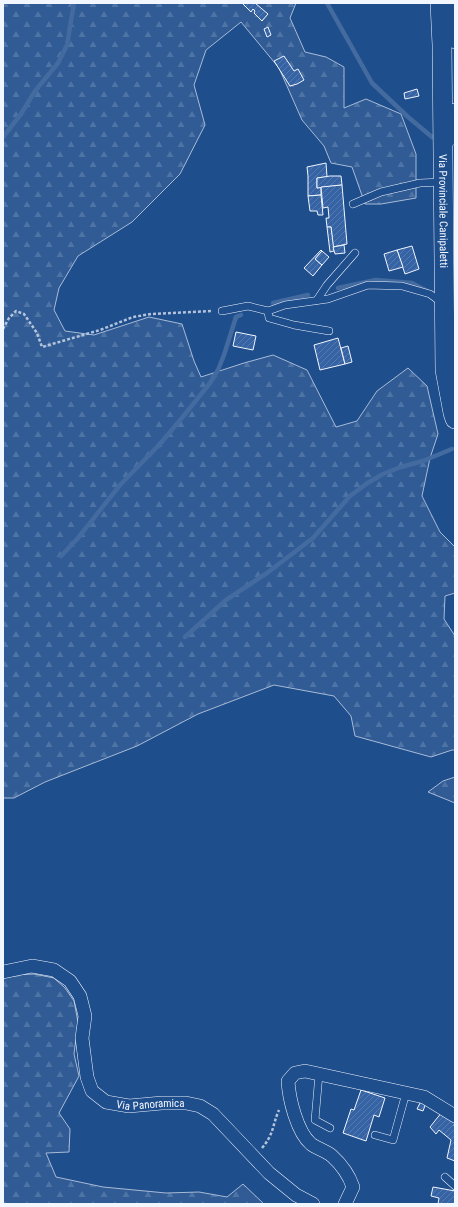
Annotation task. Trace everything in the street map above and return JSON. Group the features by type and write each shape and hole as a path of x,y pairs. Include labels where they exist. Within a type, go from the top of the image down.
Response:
{"main road":[{"name":"Via Provinciale Canipaletti","path":"440,3 442,45 445,370 455,419"}],"street":[{"path":"454,3 455,42"},
{"path":"443,161 455,110"},
{"name":"Via Panoramica","path":"3,972 32,966 54,970 70,981 80,996 85,1016 82,1038 86,1077 92,1091 106,1102 129,1106 162,1103 186,1103 200,1106 213,1114 274,1177 296,1195 312,1204"},
{"path":"345,1204 353,1187 348,1174 333,1156 310,1143 301,1129 289,1094 288,1081 295,1073 306,1071 406,1092 424,1097 455,1116"}],"lane":[{"path":"353,204 381,192 420,183 443,181"},
{"path":"317,300 327,285 355,253"},
{"path":"222,311 248,306 268,311 285,305 328,299 368,285 402,286 430,294 444,304"},
{"path":"268,311 269,318 294,325 329,331"},
{"path":"319,1074 315,1120 330,1128"},
{"path":"375,1135 393,1140 406,1092"},
{"path":"445,1177 455,1186"}],"path":[{"path":"3,329 9,318 16,311 24,314 37,333 42,347 100,330 133,317 151,314 222,311"},
{"path":"251,1154 260,1150 273,1133 274,1121 283,1098 289,1094"}],"green space":[{"path":"3,3 296,3 290,18 305,52 326,57 344,67 344,108 366,99 401,114 416,154 416,198 381,204 365,204 352,167 331,163 324,146 302,120 279,68 241,22 206,50 194,85 205,125 180,174 132,222 78,256 59,288 54,310 65,331 94,335 149,317 182,324 201,377 273,355 307,370 336,427 357,421 377,391 408,368 427,386 438,434 430,458 422,496 440,532 455,547 455,593 445,596 444,619 455,636 455,750 431,757 355,736 351,716 334,696 274,685 198,714 137,746 45,782 14,798 3,798"},
{"path":"455,777 455,803 428,792 443,781"},
{"path":"34,974 54,978 65,988 74,1001 78,1022 74,1054 79,1076 59,1113 70,1129 69,1152 46,1153 56,1177 103,1187 166,1193 199,1192 227,1197 243,1184 264,1204 3,1204 3,978 14,975"}],"building":[{"path":"242,3 255,3 268,14 262,21 254,13 255,11 253,9 251,12"},
{"path":"268,27 271,35 267,37 264,29"},
{"path":"284,56 294,71 298,69 304,80 290,86 274,61"},
{"path":"417,89 419,96 405,99 404,93"},
{"path":"326,163 327,177 317,178 317,188 321,187 321,195 308,196 307,167"},
{"path":"341,176 342,185 317,188 317,178"},
{"path":"342,185 347,244 333,247 331,227 327,227 326,218 329,218 328,207 323,208 321,187"},
{"path":"321,195 323,215 318,215 317,211 310,211 308,196"},
{"path":"327,227 331,227 334,251 330,252"},
{"path":"344,245 345,253 335,254 333,247"},
{"path":"412,246 419,269 405,274 397,250"},
{"path":"321,250 322,251 315,259 322,265 313,276 304,268"},
{"path":"397,250 403,267 389,271 384,254"},
{"path":"322,251 329,257 322,265 315,259"},
{"path":"236,332 256,336 253,350 233,346"},
{"path":"338,338 345,364 320,370 314,345"},
{"path":"348,346 352,362 345,364 341,348"},
{"path":"361,1090 385,1098 379,1117 374,1115 366,1141 343,1133 351,1109 354,1110"},
{"path":"421,1101 426,1103 423,1111 417,1109"},
{"path":"442,1112 455,1122 455,1161 447,1158 451,1140 439,1130 436,1134 430,1127"},
{"path":"433,1187 455,1191 455,1204 438,1204 439,1198 431,1196"}],"waterway":[{"path":"3,137 21,114 35,91 58,63 67,45 74,3"},
{"path":"327,3 372,83 432,137"},
{"path":"338,288 376,280 412,283 427,291"},
{"path":"273,303 308,295"},
{"path":"61,556 78,538 120,485 160,444 210,383 218,370 224,355 236,317 241,315"},
{"path":"185,637 226,600 267,573 313,538 350,496 366,484 383,474 423,461 452,449"}]}
